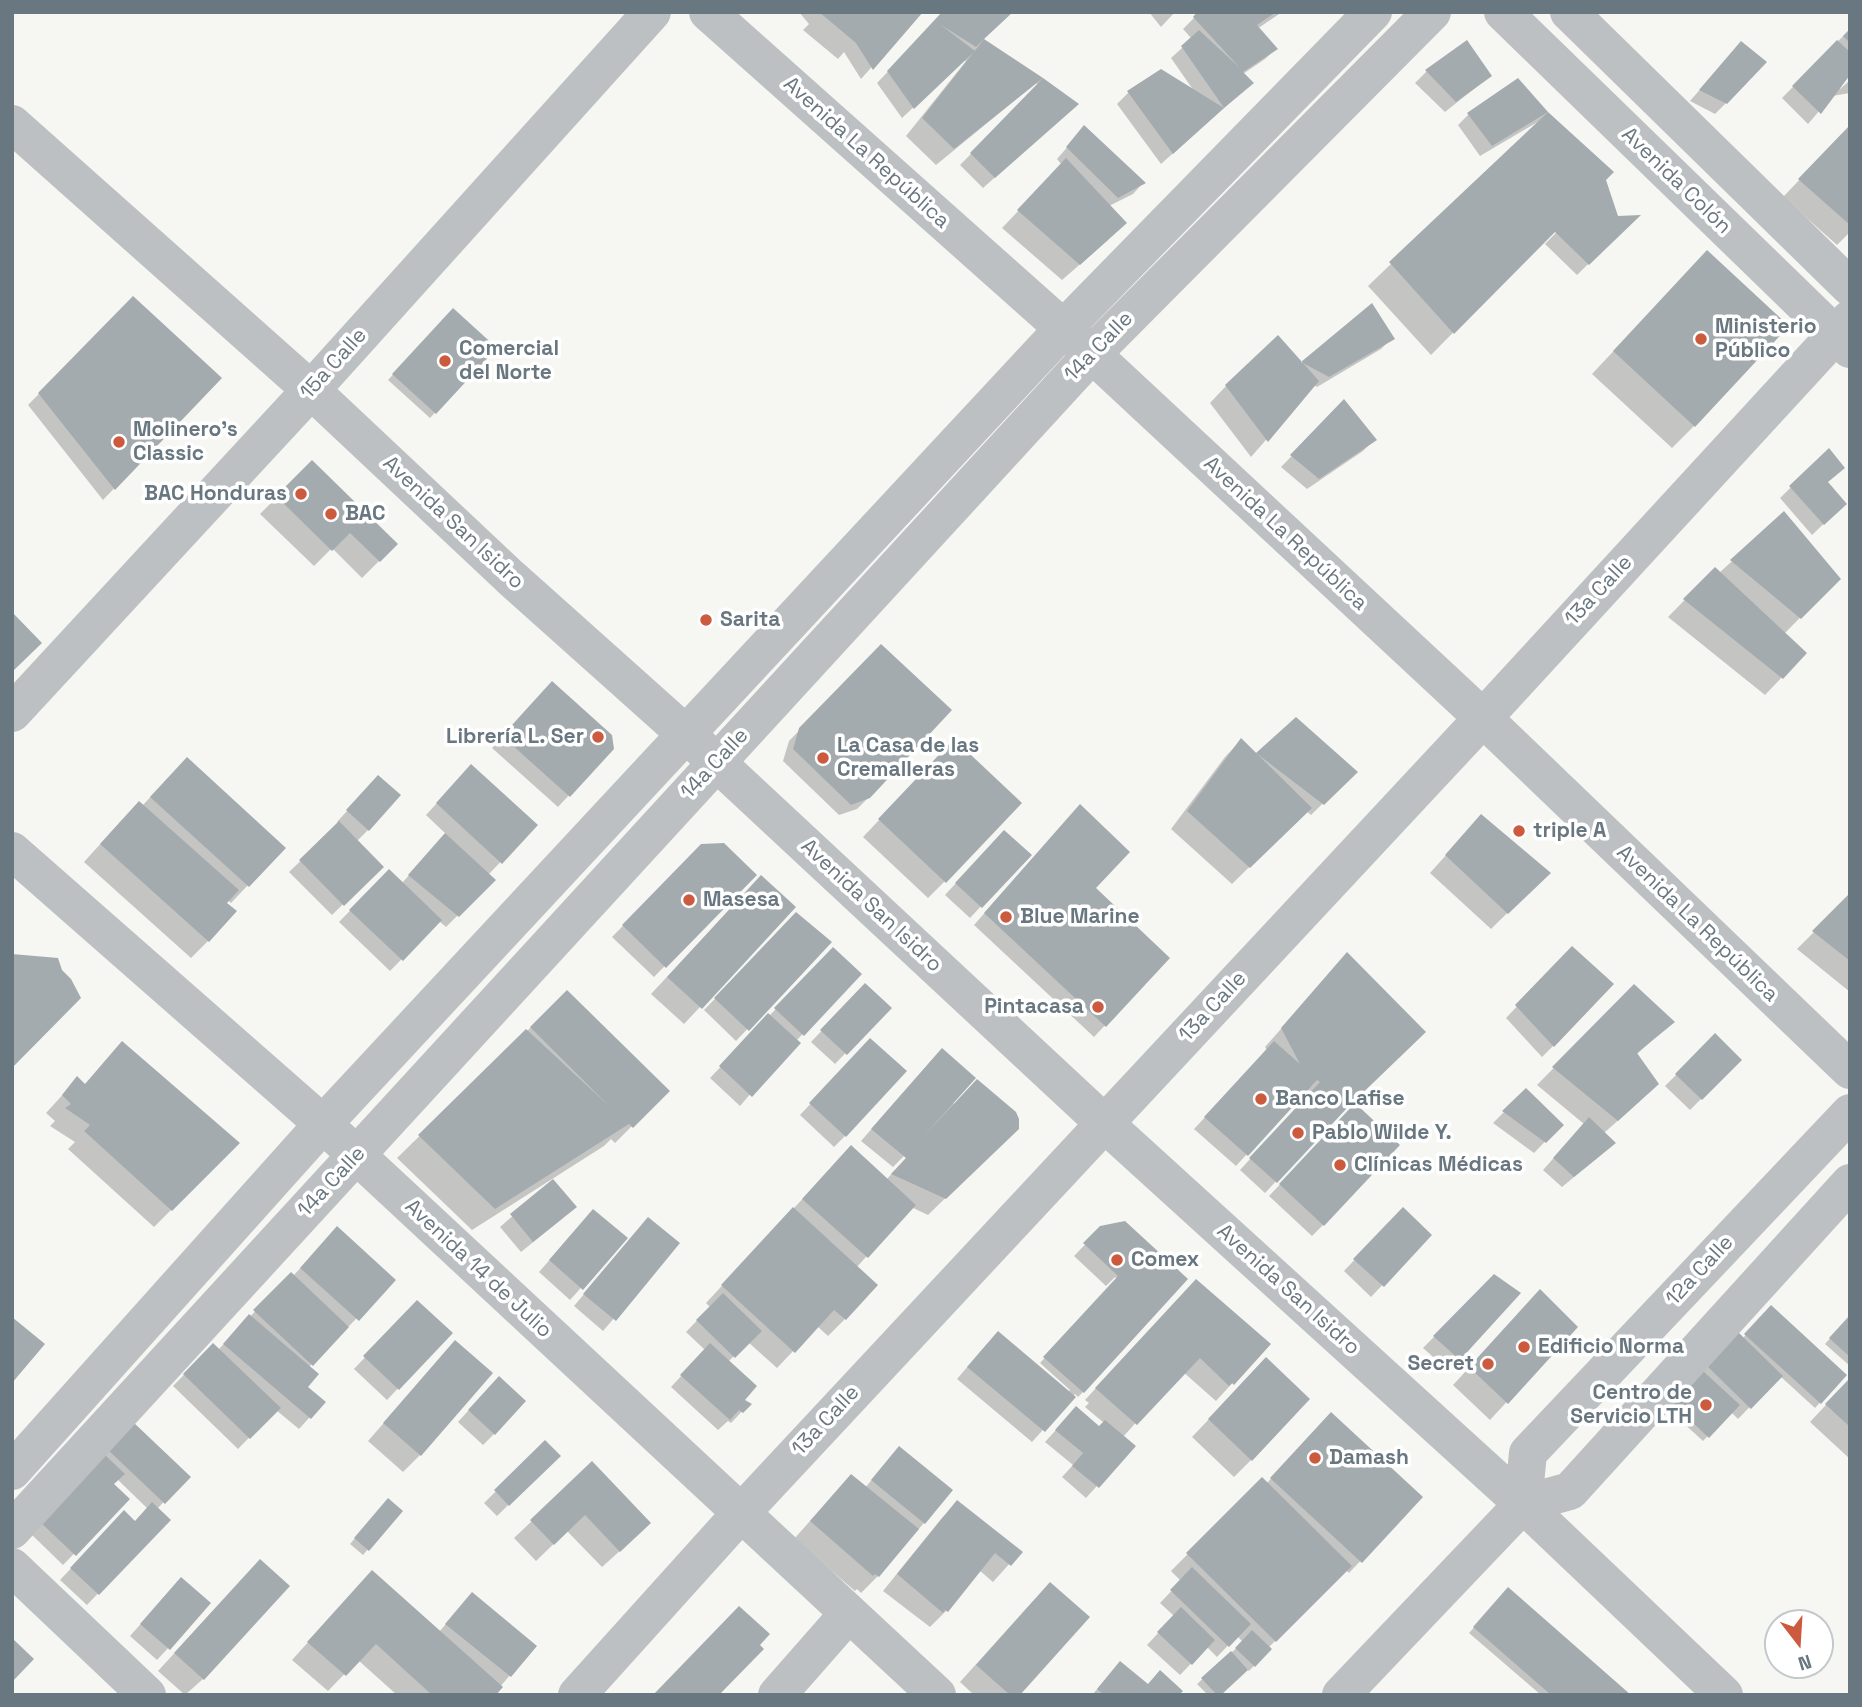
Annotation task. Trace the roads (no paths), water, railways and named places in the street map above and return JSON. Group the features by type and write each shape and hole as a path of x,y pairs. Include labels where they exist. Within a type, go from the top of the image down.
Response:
{"street":[{"name":"15a Calle","path":"12,713 311,390 652,12"},
{"name":"Avenida La República","path":"708,12 1091,354 1483,718 1850,1070"},
{"name":"14a Calle","path":"12,1471 323,1124 1063,329 1373,12"},
{"name":"14a Calle","path":"12,1530 1091,354 1432,12"},
{"name":"Avenida Colón","path":"1503,12 1845,334"},
{"path":"1569,12 1850,287"},
{"name":"Avenida San Isidro","path":"12,124 311,390 510,577 717,762 1104,1123 1523,1504 1724,1695"},
{"name":"13a Calle","path":"591,1690 741,1513 1845,334"},
{"name":"Avenida 14 de Julio","path":"12,851 323,1124 937,1695"},
{"name":"12a Calle","path":"1523,1504 1528,1453 1850,1113"},
{"path":"1341,1695 1523,1504 1570,1491 1850,1183"},
{"path":"12,1567 147,1695"},
{"path":"777,1695 849,1613"}],"place":[{"name":"Ministerio Público","path":"1701,339"},
{"name":"Comercial del Norte","path":"445,361"},
{"name":"Molinero's Classic","path":"119,442"},
{"name":"BAC Honduras","path":"301,494"},
{"name":"BAC","path":"331,514"},
{"name":"Sarita","path":"706,620"},
{"name":"Librería L. Ser","path":"598,737"},
{"name":"La Casa de las Cremalleras","path":"823,758"},
{"name":"triple A","path":"1519,831"},
{"name":"Masesa","path":"689,900"},
{"name":"Blue Marine","path":"1006,917"},
{"name":"Pintacasa","path":"1098,1007"},
{"name":"Banco Lafise","path":"1261,1099"},
{"name":"Pablo Wilde Y.","path":"1298,1133"},
{"name":"Clínicas Médicas","path":"1340,1165"},
{"name":"Comex","path":"1117,1260"},
{"name":"Edificio Norma","path":"1524,1347"},
{"name":"Secret","path":"1488,1364"},
{"name":"Centro de Servicio LTH","path":"1706,1405"},
{"name":"Damash","path":"1315,1458"}]}
